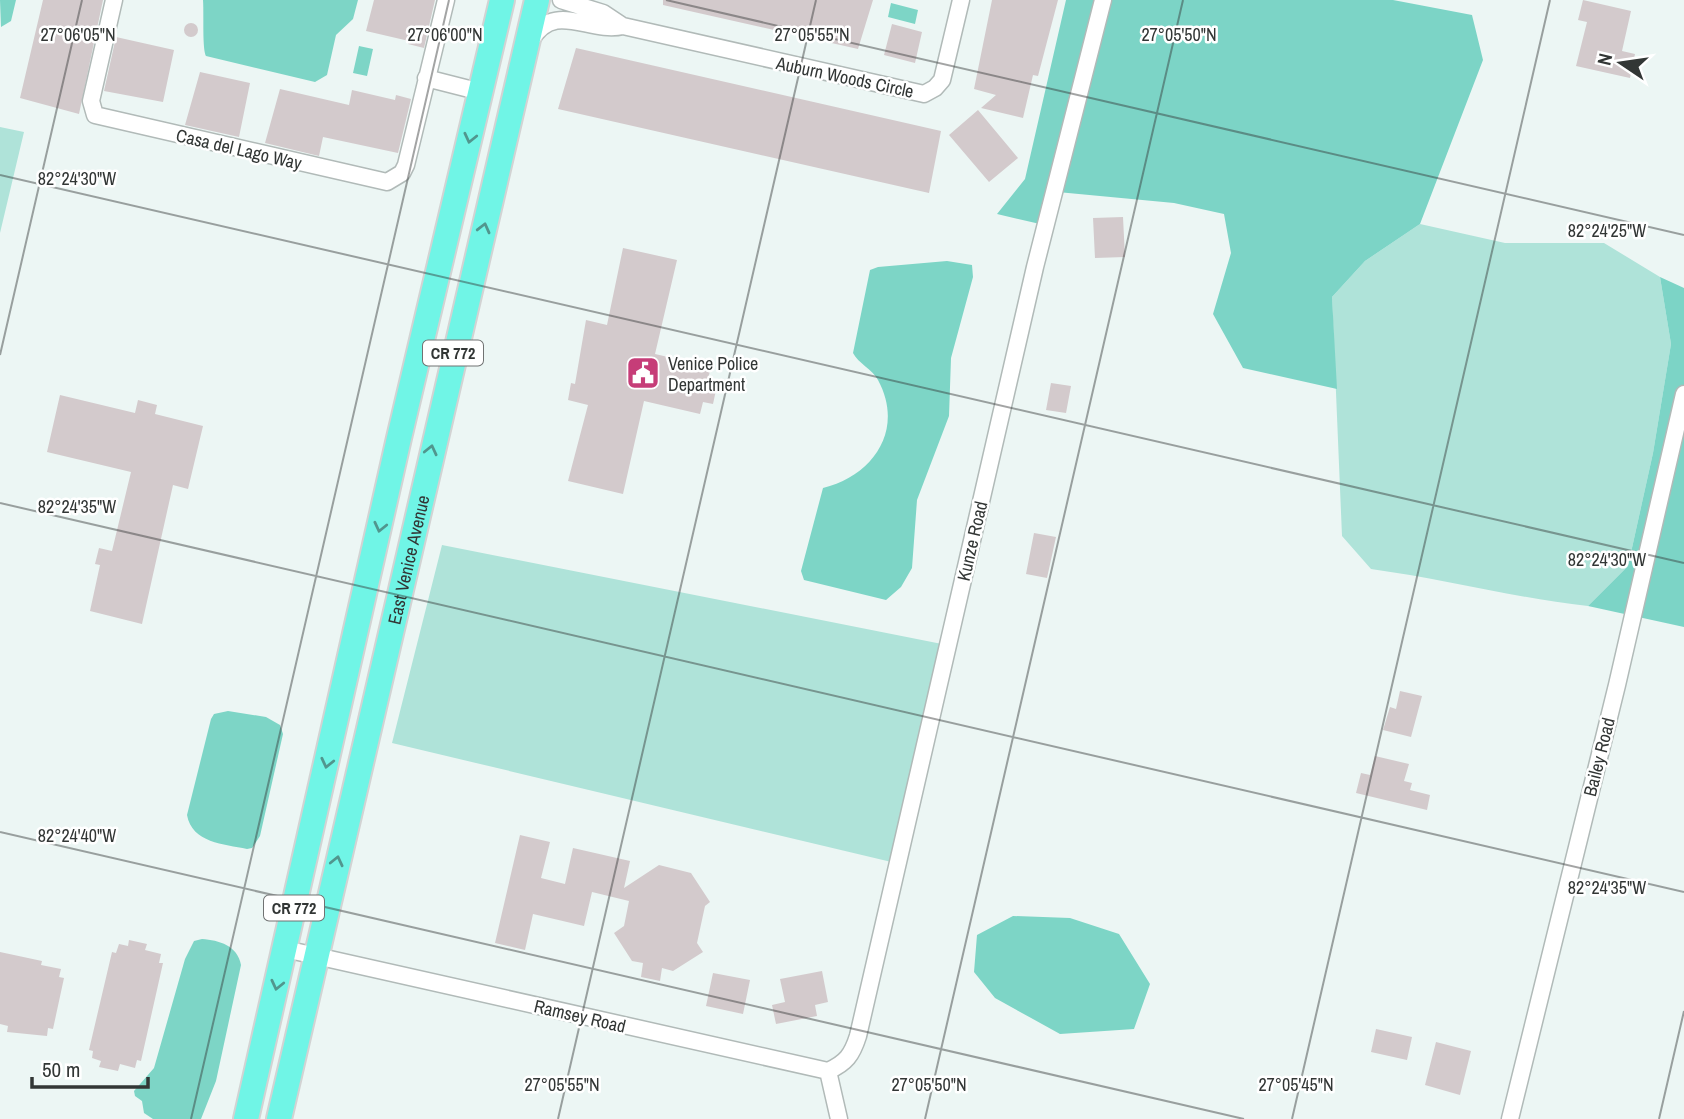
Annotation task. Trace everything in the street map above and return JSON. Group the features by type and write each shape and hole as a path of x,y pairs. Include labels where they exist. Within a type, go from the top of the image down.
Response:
{"main road":[{"name":"East Venice Avenue","path":"246,1119 502,0"},
{"name":"East Venice Avenue","path":"279,1119 452,359 522,73 537,0"},
{"path":"372,707 375,633 410,475 400,438"}],"street":[{"name":"Casa del Lago Way","path":"114,0 90,101 92,111 101,117 387,182 402,173 406,165 446,0"},
{"name":"Auburn Woods Circle","path":"561,0 603,13 623,26"},
{"name":"Auburn Woods Circle","path":"522,73 532,37 552,20 569,18 612,27 623,26 920,94 932,90 942,80 961,0"},
{"name":"Kunze Road","path":"828,1071 843,1065 858,1036 1035,267 1103,0"},
{"path":"426,78 481,92"},
{"name":"Bailey Road","path":"1510,1119 1617,685 1684,394"},
{"name":"Ramsey Road","path":"285,949 828,1071"},
{"path":"828,1071 839,1119"}],"shaded area":[{"path":"0,0 16,0 11,21 1,27"},
{"path":"203,0 358,0 353,19 336,35 327,75 315,82 206,56"},
{"path":"1066,0 1393,0 1472,15 1483,60 1420,224 1365,261 1332,297 1337,389 1243,368 1213,314 1231,253 1224,214 1174,203 1047,191 1040,224 997,214 1025,179"},
{"path":"891,3 918,10 915,24 888,17"},
{"path":"359,46 373,49 367,76 353,73"},
{"path":"0,127 24,132 0,233"},
{"path":"1420,224 1505,243 1604,243 1660,277 1671,344 1653,453 1628,566 1588,606 1371,569 1342,536 1332,297 1365,261"},
{"path":"947,261 972,265 973,277 951,358 949,416 917,500 912,568 901,587 886,600 804,580 801,571 823,488 841,482 869,462 886,433 888,416 878,380 853,353 870,270"},
{"path":"1660,277 1684,288 1684,627 1588,606 1628,566 1653,453 1671,344"},
{"path":"442,545 952,646 904,865 392,743"},
{"path":"228,711 266,717 280,725 283,734 260,836 252,848 247,849 202,837 190,824 187,815 211,719 214,714"},
{"path":"1013,916 1070,918 1119,934 1150,984 1134,1029 1060,1034 995,998 974,972 977,935"},
{"path":"202,939 227,945 236,953 241,965 216,1081 201,1119 153,1119 144,1113 142,1101 135,1096 134,1091 154,1068 185,959 194,941"}],"building":[{"path":"43,0 103,0 79,114 20,98"},
{"path":"374,0 435,0 424,48 408,44 409,41 366,31"},
{"path":"663,0 873,0 858,49 663,5"},
{"path":"992,0 1058,0 1038,76 1033,75 1023,118 981,108 996,95 974,89"},
{"path":"1583,0 1631,11 1622,51 1635,54 1630,78 1576,66 1587,22 1578,20"},
{"path":"191,23 196,25 196,35 191,37 186,35 184,30 186,25"},
{"path":"892,24 922,32 915,63 884,55"},
{"path":"116,37 174,50 163,102 104,91"},
{"path":"576,48 941,131 929,193 558,109"},
{"path":"200,72 250,83 239,137 185,125"},
{"path":"280,89 349,105 352,90 395,100 396,95 411,99 398,153 323,137 319,156 265,143"},
{"path":"978,110 1018,158 989,182 949,135"},
{"path":"1123,217 1125,257 1095,258 1093,218"},
{"name":"Venice Police Department","path":"623,248 677,260 655,354 711,367 708,379 718,381 713,404 703,402 700,414 644,401 623,494 568,481 588,405 568,400 571,383 575,384 586,320 607,325"},
{"path":"1051,383 1071,386 1066,413 1046,410"},
{"path":"60,395 135,413 138,400 157,405 155,414 203,426 188,489 173,485 142,624 90,611 100,565 95,564 99,548 112,551 131,472 47,452"},
{"path":"1034,533 1056,537 1047,578 1026,574"},
{"path":"1400,691 1422,696 1411,737 1383,730 1390,707 1396,709"},
{"path":"1375,756 1409,764 1404,781 1412,783 1410,790 1430,795 1427,810 1356,793 1361,773 1370,775"},
{"path":"520,835 550,842 541,878 565,884 573,848 630,861 624,888 659,865 691,873 710,902 705,906 697,943 703,952 673,971 662,968 660,981 641,977 643,963 632,961 614,933 624,926 629,901 592,892 584,926 533,914 525,950 495,943"},
{"path":"129,940 147,944 145,950 161,954 159,963 163,963 141,1061 137,1060 135,1068 120,1064 118,1071 99,1067 101,1061 92,1058 93,1051 89,1050 112,952 116,953 119,944 128,946"},
{"path":"0,952 42,961 41,965 61,969 59,977 64,978 53,1029 48,1028 47,1036 7,1032 8,1026 0,1024"},
{"path":"822,971 828,1002 815,1005 817,1016 776,1024 772,1005 785,1002 780,979"},
{"path":"713,973 750,980 743,1014 706,1006"},
{"path":"1376,1029 1412,1037 1407,1060 1371,1052"},
{"path":"1436,1042 1471,1051 1460,1095 1425,1085"}],"place":[{"name":"Venice Police Department","path":"643,373"}]}
